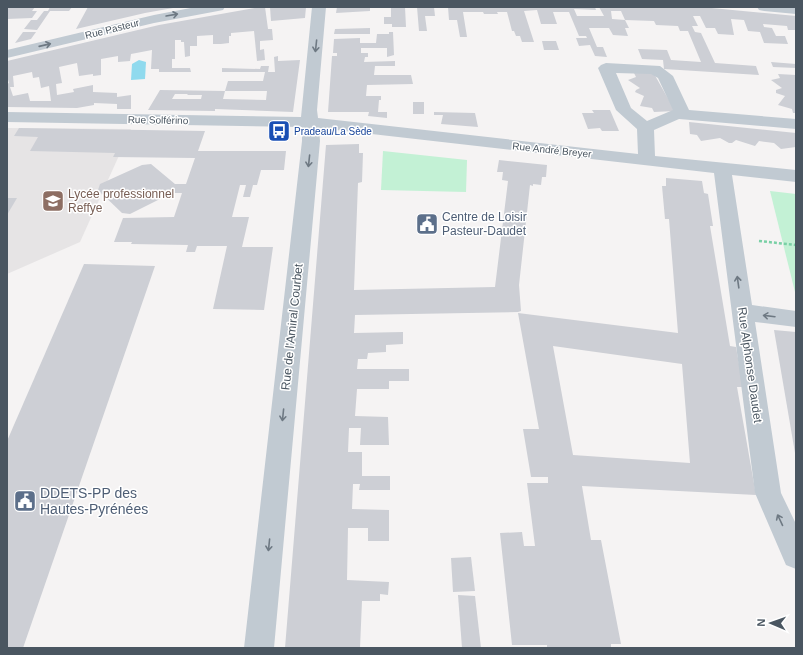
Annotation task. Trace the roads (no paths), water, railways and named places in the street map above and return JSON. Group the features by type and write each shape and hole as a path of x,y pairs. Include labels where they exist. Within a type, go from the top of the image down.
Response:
{"street":[{"name":"Rue Pasteur","path":"7,54 154,19 218,7"},
{"name":"Rue de l'Amiral Courbet","path":"259,648 311,141 309,122 319,7"},
{"path":"764,7 796,10"},
{"path":"647,161 645,128 624,110 606,68 655,69 665,76 683,114"},
{"path":"645,128 677,114 796,124"},
{"name":"Rue Solférino","path":"7,117 309,122"},
{"name":"Rue André Breyer","path":"309,122 647,161 796,176"},
{"name":"Rue Alphonse Daudet","path":"722,169 768,493 796,555"},
{"path":"742,312 796,319"}],"water":[{"path":"139,60 146,62 145,79 131,80 132,64"}],"place":[{"name":"Pradeau/La Sède","path":"279,131"},
{"name":"Lycée professionnel Reffye","path":"53,201"},
{"name":"Centre de Loisir Pasteur-Daudet","path":"427,224"},
{"name":"DDETS-PP des Hautes-Pyrénées","path":"25,501"}]}
